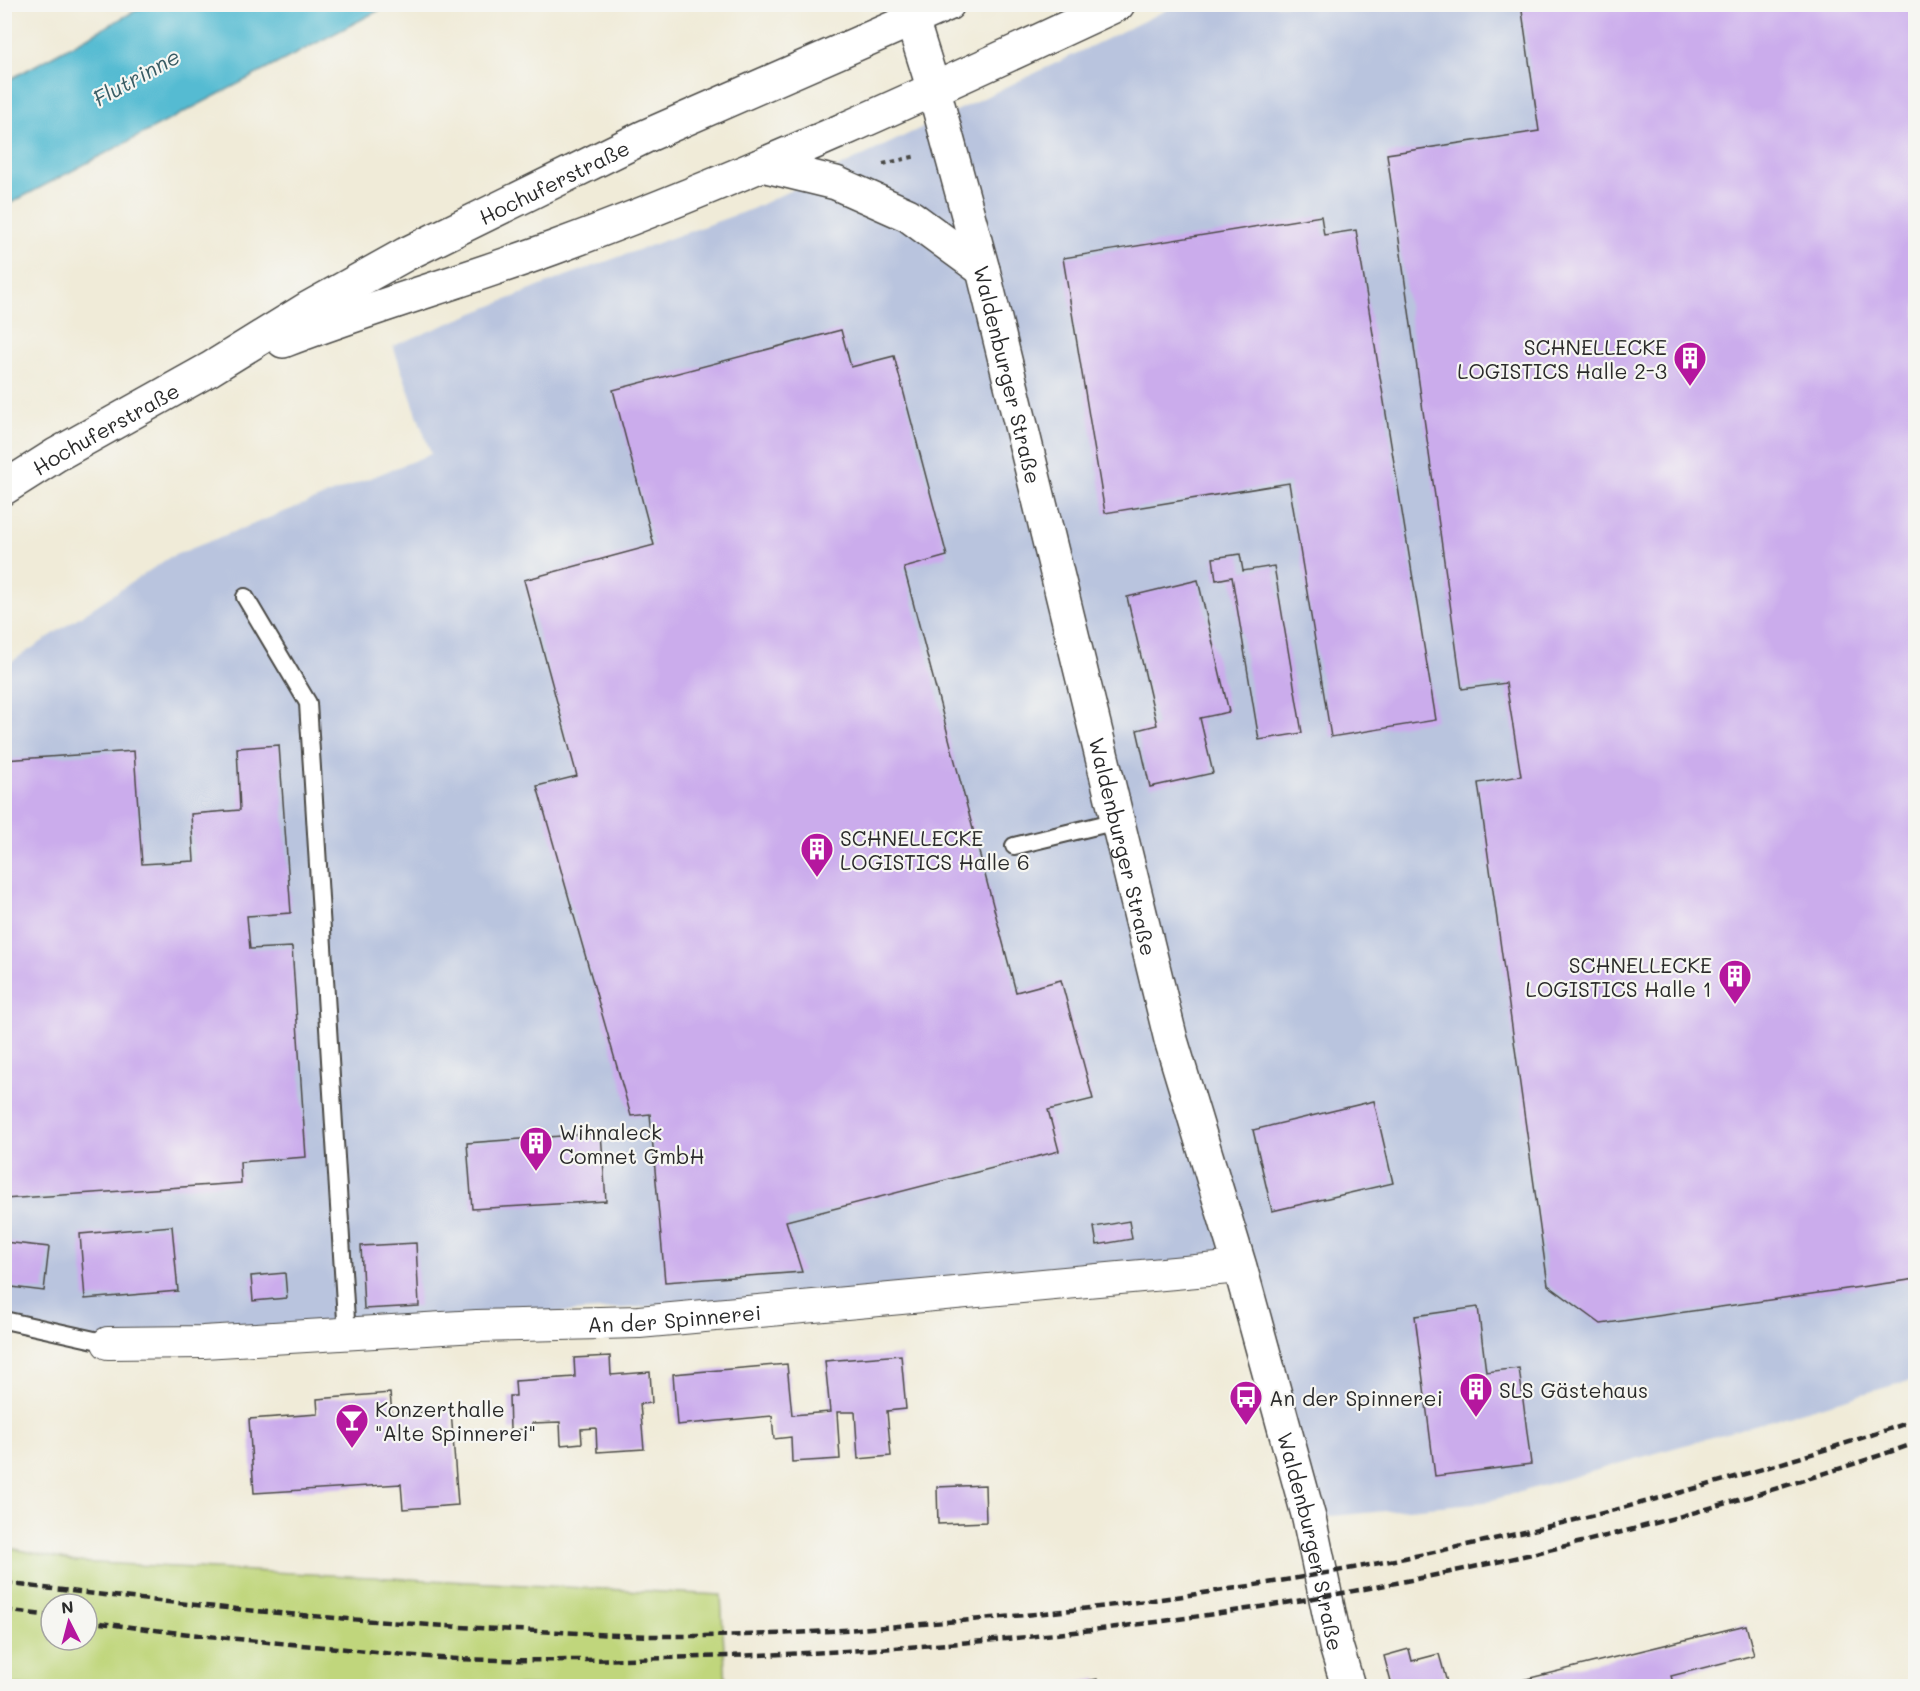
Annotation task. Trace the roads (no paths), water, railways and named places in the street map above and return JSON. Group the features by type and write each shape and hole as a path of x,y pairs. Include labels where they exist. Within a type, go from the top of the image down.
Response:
{"main road":[{"name":"Hochuferstraße","path":"4,488 56,455 210,369 307,309 406,254 564,174 909,12 948,4"},
{"name":"Hochuferstraße","path":"210,369 400,298 554,248 762,165 934,90 1118,4"},
{"name":"Waldenburger Straße","path":"909,12 934,90 983,270 1171,1040 1240,1267 1309,1518 1336,1646 1348,1686"},
{"path":"762,165 836,183 908,215 983,270"}],"street":[{"name":"An der Spinnerei","path":"108,1343 203,1342 347,1336 477,1326 639,1322 1240,1267"}],"lane":[{"path":"244,597 308,703 347,1336"},
{"path":"1014,846 1117,821"},
{"path":"4,1320 108,1343"}],"water":[{"name":"Flutrinne","path":"146,5 389,5 5,206 5,82"}],"railway":[{"path":"4,1583 137,1599 337,1618 471,1628 617,1635 770,1634 946,1622 1193,1595 1315,1575 1437,1551 1558,1524 1678,1493 1916,1420"},
{"path":"99,1623 243,1640 428,1657 491,1660 728,1656 880,1649 1031,1636 1181,1619 1330,1595 1478,1566 1625,1531 1771,1490 1916,1443"},
{"path":"4,1610 39,1614"}],"place":[{"name":"SCHNELLECKE LOGISTICS Halle 2-3","path":"1690,387"},
{"name":"SCHNELLECKE LOGISTICS Halle 6","path":"817,878"},
{"name":"SCHNELLECKE LOGISTICS Halle 1","path":"1735,1005"},
{"name":"Wihnaleck Comnet GmbH","path":"536,1172"},
{"name":"SLS Gästehaus","path":"1476,1418"},
{"name":"An der Spinnerei","path":"1246,1426"},
{"name":"Konzerthalle \"Alte Spinnerei\"","path":"352,1449"}]}
